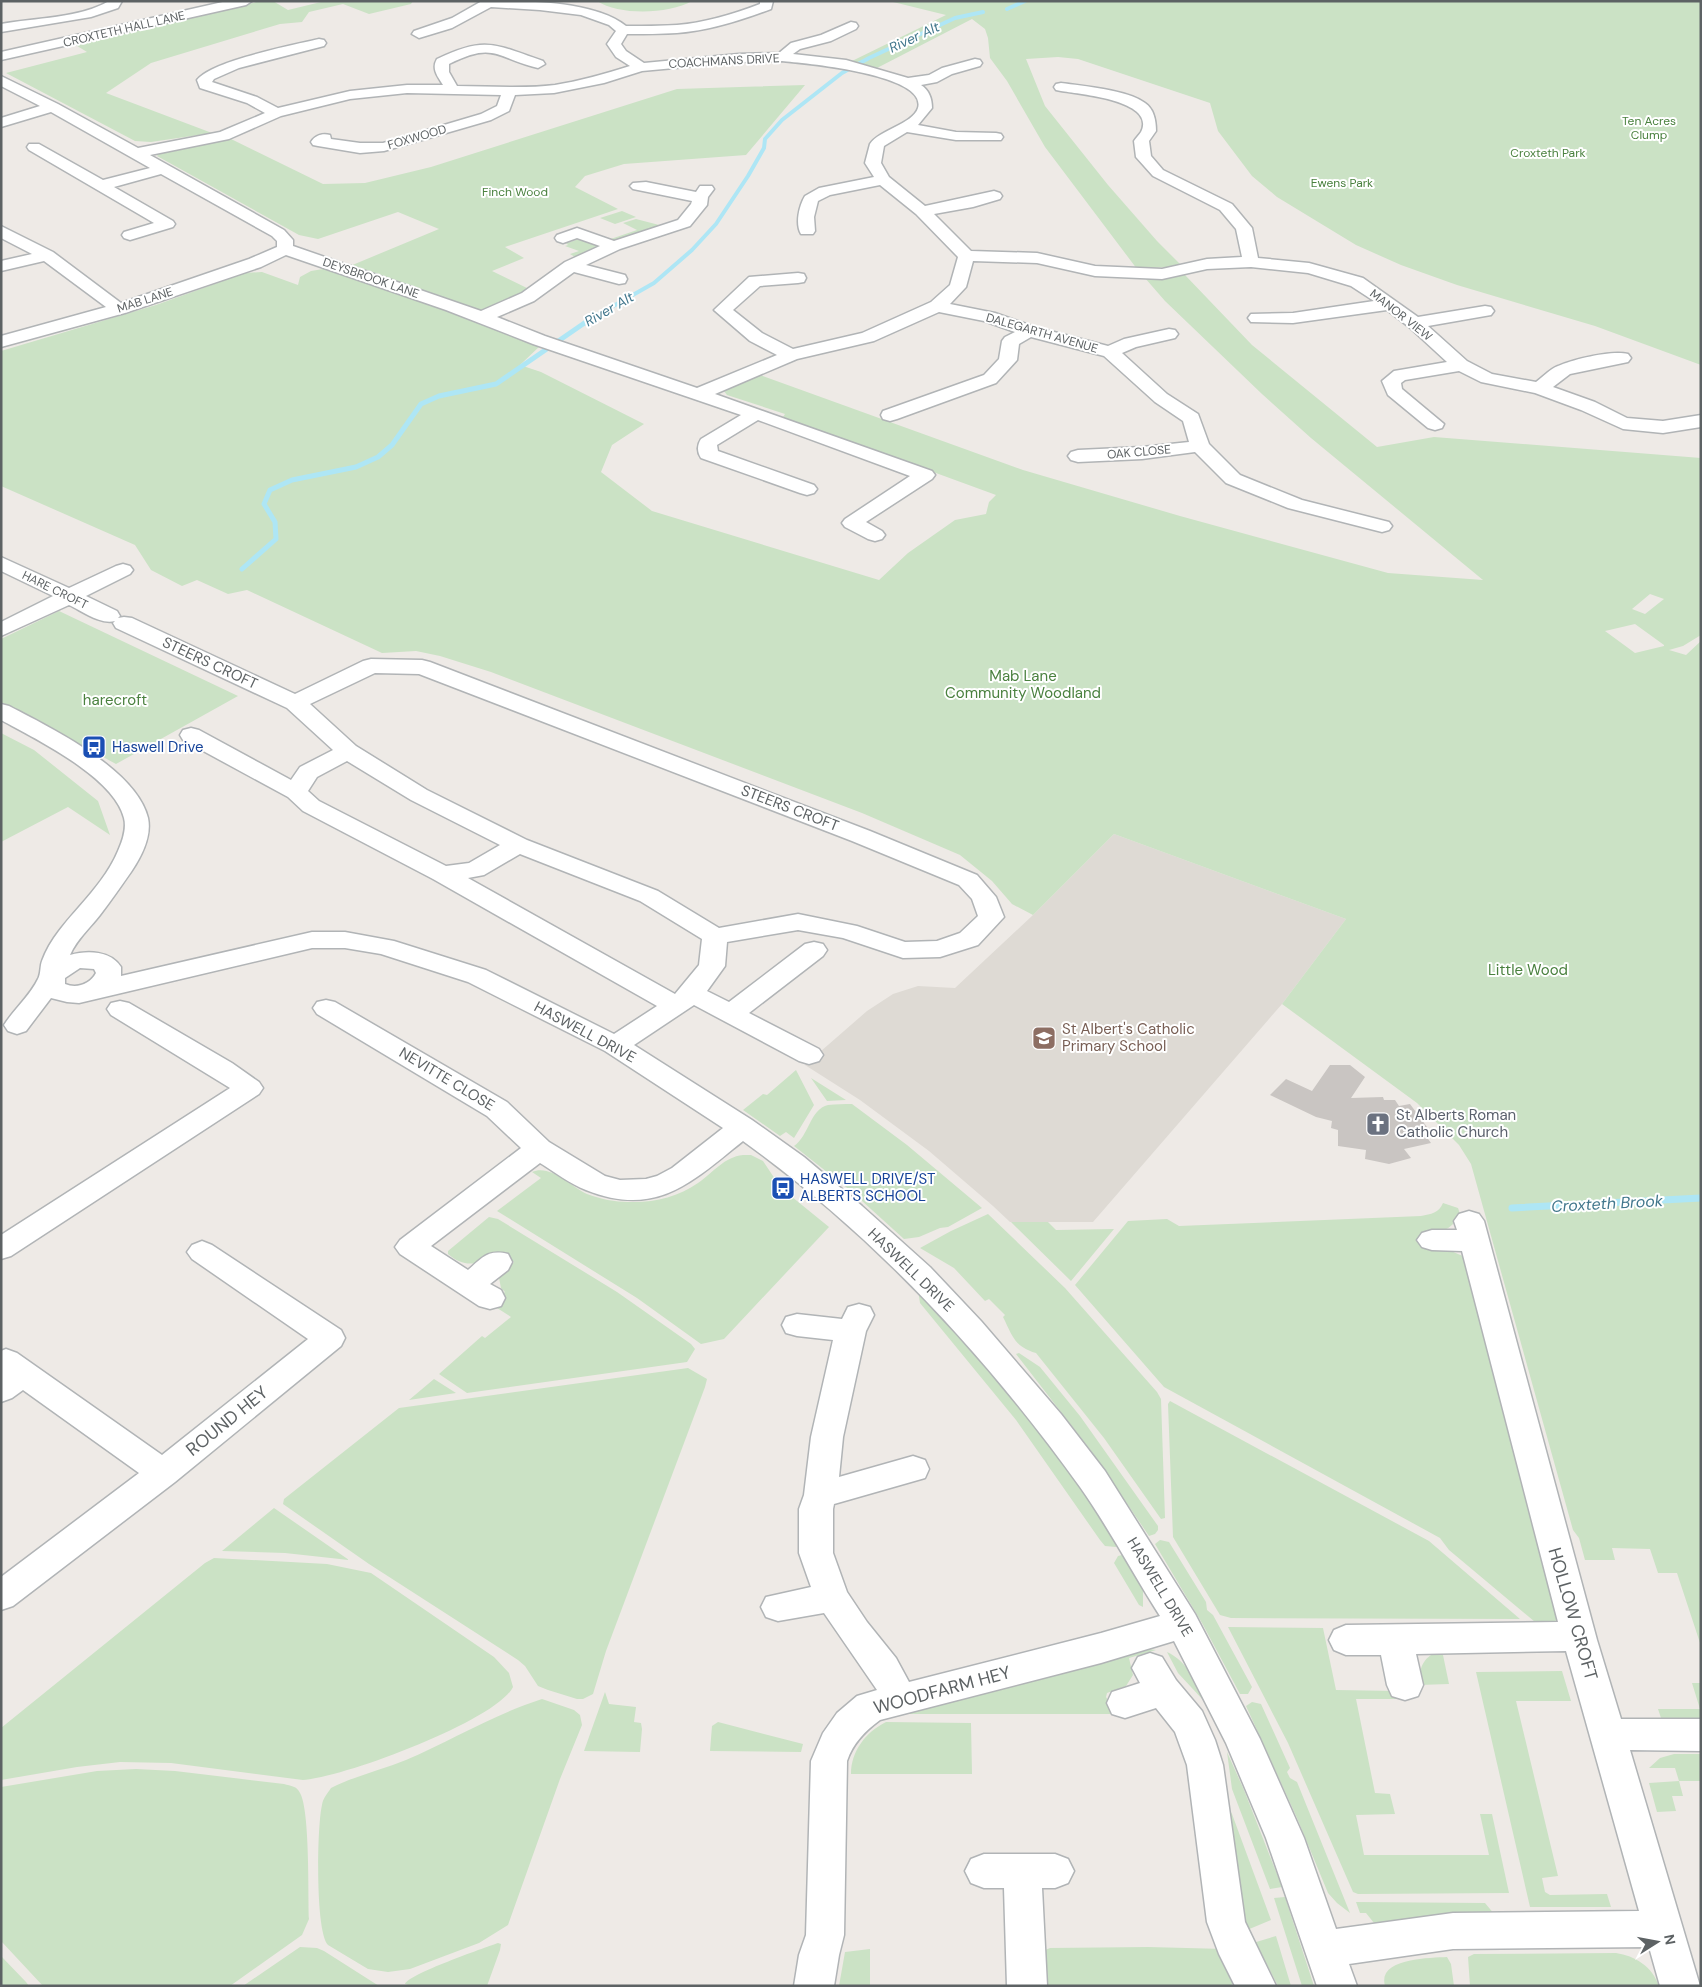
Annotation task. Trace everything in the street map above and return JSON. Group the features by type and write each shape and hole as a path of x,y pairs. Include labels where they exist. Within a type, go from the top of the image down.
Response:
{"street":[{"path":"1,28 94,11 113,6 116,1"},
{"name":"CROXTETH HALL LANE","path":"1,56 246,1"},
{"path":"623,30 678,29 698,26 753,11 766,6 767,1"},
{"path":"446,35 425,32 490,2 576,10 609,19 623,30"},
{"path":"782,57 787,50 800,44 822,39 852,26"},
{"path":"623,30 614,44 621,54 642,67"},
{"path":"276,113 252,100 205,85 204,80 208,76 234,65 319,43"},
{"path":"453,90 442,72 442,62 459,53 496,48 538,64"},
{"name":"COACHMANS DRIVE","path":"137,153 224,136 276,113 350,95 378,91 453,90 509,92 554,89 599,80 642,67 730,58 782,57 813,59 854,66 908,82 920,90 925,100 925,108 917,119 877,144 873,163 883,180 922,211 966,256"},
{"path":"908,82 932,79 947,71 975,63"},
{"path":"1,80 137,153 162,169 278,233 285,240 285,249"},
{"path":"1061,87 1105,94 1140,106 1148,117 1149,131 1141,141 1144,157 1158,173 1226,207 1244,228 1251,262"},
{"name":"FOXWOOD","path":"324,138 318,142 360,148 384,147 486,117 504,108 509,92"},
{"path":"1,123 53,107"},
{"path":"906,127 956,136 996,137"},
{"path":"34,146 167,224 130,235"},
{"path":"100,186 162,169"},
{"path":"807,231 806,217 811,200 825,191 883,180"},
{"path":"481,318 528,297 571,266 614,246 684,223 700,205 703,193 685,196 660,188 638,187"},
{"path":"922,211 973,202 994,196"},
{"path":"1,231 47,255 119,309"},
{"path":"563,238 577,233 614,246"},
{"name":"MAB LANE","path":"1,342 119,309 255,263 285,249"},
{"name":"DEYSBROOK LANE","path":"285,249 452,306 539,340 764,416 926,475 852,523 875,535"},
{"path":"1,266 47,255"},
{"path":"698,394 791,355 868,336 938,306 958,287 966,256"},
{"name":"MANOR VIEW","path":"966,256 1037,258 1095,272 1162,274 1207,264 1251,262 1309,268 1357,282 1415,323 1461,365 1487,378 1539,388 1588,406 1623,423 1663,427 1701,422"},
{"path":"571,266 620,279"},
{"path":"791,355 756,337 722,310 755,280 798,278"},
{"path":"1257,318 1293,318 1390,304"},
{"name":"DALEGARTH AVENUE","path":"938,306 989,317 1029,331 1110,352 1161,398 1191,418 1200,446 1233,479 1295,504 1382,526"},
{"path":"1415,323 1485,311"},
{"path":"890,415 990,379 1008,360 1011,341 1029,331"},
{"path":"1110,352 1130,343 1169,334"},
{"path":"1539,388 1564,370 1599,361 1622,358"},
{"path":"1435,424 1394,391 1391,381 1400,375 1461,365"},
{"path":"764,416 708,443 708,454 807,489"},
{"name":"OAK CLOSE","path":"1078,456 1142,453 1200,446"},
{"name":"HARE CROFT","path":"1,563 116,620"},
{"path":"1,630 122,570"},
{"name":"STEERS CROFT","path":"116,620 295,703 348,751 419,795 518,845 649,896 715,936 798,922 848,931 903,950 940,949 969,939 991,917 984,897 968,880 892,848 422,667 371,666 295,703"},
{"path":"1,711 48,736 107,776 132,808 136,819 135,836 130,851 89,914 61,949 56,958 52,986 63,994 81,994 99,976"},
{"path":"191,735 296,792 311,806 683,999 732,1013 809,1055"},
{"path":"296,792 308,772 348,751"},
{"path":"442,874 475,870 518,845"},
{"path":"89,914 88,940 99,976"},
{"path":"615,1045 683,999 712,966 715,936"},
{"name":"HASWELL DRIVE","path":"99,976 142,980 312,940 354,941 422,958 477,976 615,1045 742,1127 794,1164 852,1213 919,1275 970,1329 1075,1454 1184,1624 1242,1738 1285,1838 1337,1986"},
{"path":"732,1013 814,950"},
{"path":"9,1031 99,976"},
{"path":"9,1031 32,1008 52,977"},
{"name":"NEVITTE CLOSE","path":"326,1008 497,1109 539,1149 595,1183 620,1190 646,1189 666,1184 682,1176 742,1127"},
{"path":"1,1249 249,1088 222,1069 120,1009"},
{"path":"497,1262 480,1291 410,1247 539,1149"},
{"name":"HOLLOW CROFT","path":"1432,1240 1471,1231 1579,1636 1680,1986"},
{"name":"ROUND HEY","path":"1,1596 163,1473 330,1338 202,1252"},
{"path":"797,1325 855,1323 826,1437 815,1527 816,1553 832,1597 855,1632 884,1669 900,1699"},
{"path":"10,1375 163,1473"},
{"path":"820,1496 913,1469"},
{"path":"778,1607 832,1597"},
{"name":"WOODFARM HEY","path":"814,1986 819,1955 825,1936 829,1761 834,1744 852,1719 870,1707 1101,1648 1184,1624"},
{"path":"1346,1640 1579,1636"},
{"path":"1396,1640 1405,1686"},
{"path":"1125,1703 1156,1679 1180,1710 1198,1740 1205,1765 1226,1922 1233,1941 1256,1986"},
{"path":"1608,1734 1701,1734"},
{"path":"984,1871 1038,1871 1027,1986"},
{"path":"1325,1949 1453,1931 1663,1929"}],"shaded area":[{"name":"St Albert's Catholic Primary School","path":"1114,834 1346,919 1282,1004 1093,1222 1010,1222 929,1151 860,1100 805,1065 867,1011 893,994 918,986 955,988 1033,915"}],"green space":[{"path":"261,1 273,1 288,10 325,1 413,1 411,4 369,14 343,4 309,12 302,22 280,24 151,63 106,93 212,133 151,142 135,141 6,73 87,52 74,44"},
{"path":"597,1 692,1 671,9 644,12 618,9"},
{"name":"Croxteth Park","path":"889,1 1701,1 1701,365 1595,326 1457,285 1401,265 1356,245 1277,197 1252,176 1218,131 1210,103 1078,59 1058,57 1026,59 1045,106 1108,185 1157,241 1182,266 1137,269 1045,147 1007,81 990,58 985,29 972,19 877,68 852,61 946,15"},
{"name":"Finch Wood","path":"805,85 746,155 624,164 585,176 575,187 618,209 505,247 524,258 492,271 529,289 489,310 475,311 350,266 439,229 398,212 318,239 299,235 157,156 161,151 229,138 323,184 365,183 431,167 677,89"},
{"path":"622,211 636,217 615,224 600,218"},
{"path":"636,219 663,226 617,241 605,241 637,230 623,223"},
{"path":"585,240 598,247 575,257 570,254 579,251 565,246 568,245 566,243"},
{"path":"329,268 541,345 520,365 541,372 644,424 612,445 601,472 652,511 879,580 908,553 955,520 986,514 989,502 996,495 783,417 785,414 727,395 724,391 726,388 760,375 1023,470 1180,516 1388,573 1483,580 1311,438 1165,301 1145,278 1160,279 1185,275 1252,345 1377,447 1434,437 1701,458 1701,635 1683,646 1669,650 1686,655 1701,641 1701,1646 1677,1573 1658,1573 1650,1549 1612,1548 1615,1560 1585,1560 1579,1538 1573,1530 1471,1164 1459,1145 1417,1103 1282,1004 1346,919 1114,834 1033,915 1012,904 992,881 960,855 862,813 491,672 440,656 416,651 382,653 247,590 228,594 197,580 182,586 151,570 135,545 1,486 1,351 156,305 245,273 262,272 298,285 300,277 311,271","holes":["1650,594 1664,599 1645,614 1632,609","1635,624 1664,645 1664,646 1635,653 1605,631"]},
{"name":"harecroft","path":"59,611 238,696 116,764 1,702 1,639"},
{"path":"1,733 34,750 98,801 110,835 68,807 1,842"},
{"path":"796,1070 814,1105 794,1138 786,1132 780,1136 743,1110 763,1094 767,1095"},
{"path":"811,1078 846,1100 827,1101"},
{"path":"852,1104 907,1145 982,1208 948,1227 940,1228 919,1237 904,1239 851,1191 794,1146 803,1136 813,1117 822,1108 828,1105"},
{"path":"751,1155 763,1161 781,1188 829,1227 724,1339 701,1344 637,1298 497,1211 541,1178 532,1172 539,1170 561,1177 587,1194 608,1200 638,1202 665,1198 682,1192 698,1183 725,1162 736,1156"},
{"path":"1443,1203 1458,1208 1460,1214 1451,1226 1438,1232 1444,1248 1465,1257 1558,1619 1551,1624 1541,1627 1449,1550 1440,1538 1164,1387 1075,1285 1128,1221 1167,1219 1179,1226 1421,1216 1437,1211"},
{"path":"988,1214 1065,1288 1157,1392 1161,1399 1165,1518 1161,1519 1104,1438 1036,1353 1023,1347 1015,1340 1003,1317 1005,1315 989,1299 985,1301 954,1268 920,1248"},
{"path":"489,1217 498,1219 617,1292 691,1344 695,1349 687,1362 467,1393 439,1374 482,1336 485,1338 511,1317 494,1306 493,1302 505,1292 501,1288 499,1278 514,1262 499,1252 486,1260 473,1264 461,1262 448,1254 448,1251"},
{"path":"1011,1222 1048,1222 1056,1230 1114,1229 1071,1281"},
{"path":"918,1290 976,1354 1049,1444 1086,1495 1116,1543 1116,1547 1105,1546 1100,1540 1016,1420 920,1303"},
{"path":"1019,1353 1040,1367 1080,1416 1158,1526 1155,1534 1149,1536 1092,1452 1016,1354"},
{"path":"688,1368 707,1379 705,1387 606,1651 593,1694 583,1699 577,1699 538,1686 525,1666 518,1660 369,1564 283,1504 284,1499 399,1408"},
{"path":"434,1379 456,1393 409,1400"},
{"path":"1170,1401 1429,1541 1520,1619 1231,1618 1220,1615 1173,1537 1168,1404"},
{"path":"274,1508 349,1560 285,1553 222,1551"},
{"path":"1160,1540 1169,1542 1206,1602 1207,1610 1213,1615 1252,1687 1248,1694 1240,1694 1202,1623 1155,1544"},
{"path":"1122,1555 1143,1590 1143,1607 1139,1605 1114,1563 1118,1556"},
{"path":"214,1558 327,1564 371,1573 494,1657 509,1673 513,1687 501,1701 479,1716 449,1731 382,1759 323,1777 303,1780 171,1763 120,1762 1,1780 1,1728 205,1563"},
{"path":"1228,1627 1323,1628 1336,1690 1397,1691 1399,1699 1356,1699 1375,1793 1390,1794 1395,1814 1356,1815 1364,1855 1489,1855 1480,1814 1492,1814 1509,1893 1358,1894 1353,1892 1288,1743"},
{"path":"1141,1648 1156,1650 1129,1658 1133,1675 1126,1686 1107,1693 1106,1697 1114,1711 1110,1714 896,1714"},
{"path":"1167,1652 1185,1666 1204,1701 1178,1673"},
{"path":"1438,1652 1443,1655 1449,1684 1419,1685 1422,1665 1428,1657"},
{"path":"1562,1671 1571,1701 1516,1701 1558,1876 1542,1878 1545,1892 1550,1895 1607,1894 1611,1907 1530,1907 1476,1672"},
{"path":"1692,1683 1701,1683 1701,1718 1661,1718 1658,1709 1700,1709"},
{"path":"605,1692 609,1704 636,1707 634,1722 641,1723 642,1729 640,1752 584,1751"},
{"path":"542,1699 574,1710 580,1715 582,1725 560,1779 508,1925 479,1943 410,1969 388,1972 368,1969 328,1945 321,1921 318,1855 322,1805 324,1798 331,1788 406,1760 490,1720"},
{"path":"1252,1702 1261,1704 1290,1768 1287,1772 1290,1778 1297,1782 1350,1913 1328,1893 1297,1818 1246,1706"},
{"path":"718,1722 803,1744 801,1752 710,1751 712,1726"},
{"path":"886,1722 971,1723 972,1774 851,1774 854,1758 861,1743 872,1731"},
{"path":"1227,1752 1282,1887 1270,1889 1232,1789"},
{"path":"1674,1754 1701,1754 1701,1781 1679,1781 1675,1768 1649,1768 1660,1758"},
{"path":"136,1769 175,1771 284,1784 295,1788 300,1793 307,1834 309,1919 302,1935 230,1986 43,1986 1,1941 1,1787 97,1771"},
{"path":"1679,1781 1683,1796 1672,1796 1676,1811 1657,1812 1649,1783"},
{"path":"1224,1800 1232,1814 1271,1920 1247,1930 1244,1926"},
{"path":"1285,1897 1314,1986 1302,1986 1274,1898"},
{"path":"1356,1902 1485,1903 1495,1915 1374,1923 1366,1913 1360,1913"},
{"path":"1276,1936 1291,1986 1278,1986 1261,1953 1253,1946 1253,1943"},
{"path":"498,1943 501,1944 500,1950 487,1986 412,1986 405,1984 432,1968"},
{"path":"300,1947 317,1948 324,1951 379,1986 243,1986"},
{"path":"1148,1947 1225,1949 1231,1962 1234,1977 1231,1986 1044,1986 1043,1951 1050,1948"},
{"path":"870,1949 870,1986 839,1986 845,1952"},
{"path":"1616,1953 1636,1959 1642,1963 1652,1973 1659,1986 1470,1986 1468,1957 1474,1954"},
{"path":"1,1956 26,1982 29,1986 1,1986"},
{"path":"1447,1957 1451,1964 1454,1986 1385,1986 1385,1977 1389,1970 1396,1965 1417,1959"}],"building":[{"name":"St Alberts Roman Catholic Church","path":"1330,1065 1350,1065 1365,1077 1351,1098 1383,1097 1384,1100 1395,1100 1399,1106 1410,1104 1427,1127 1420,1128 1431,1143 1404,1149 1411,1158 1389,1164 1365,1159 1366,1150 1338,1146 1338,1130 1331,1128 1332,1121 1316,1117 1270,1095 1286,1079 1312,1091"}],"waterway":[{"name":"River Alt","path":"1007,9 1025,1"},
{"name":"River Alt","path":"601,313 654,283 692,250 716,224 748,176 764,148 765,139 782,120 842,73 869,58 955,18 983,12"},
{"name":"River Alt","path":"242,569 276,539 275,522 264,504 270,490 292,480 356,467 378,457 392,445 421,404 439,396 496,384 603,312"},
{"name":"Croxteth Brook","path":"1512,1208 1701,1198"}],"place":[{"name":"Haswell Drive","path":"94,747"},
{"name":"St Albert's Catholic Primary School","path":"1044,1038"},
{"name":"St Alberts Roman Catholic Church","path":"1378,1124"},
{"name":"HASWELL DRIVE/ST ALBERTS SCHOOL","path":"783,1188"}],"park label":[{"name":"Ten Acres Clump","path":"1649,128"},
{"name":"Ewens Park","path":"1342,183"},
{"name":"Mab Lane Community Woodland","path":"1023,684"},
{"name":"Little Wood","path":"1528,970"}]}
